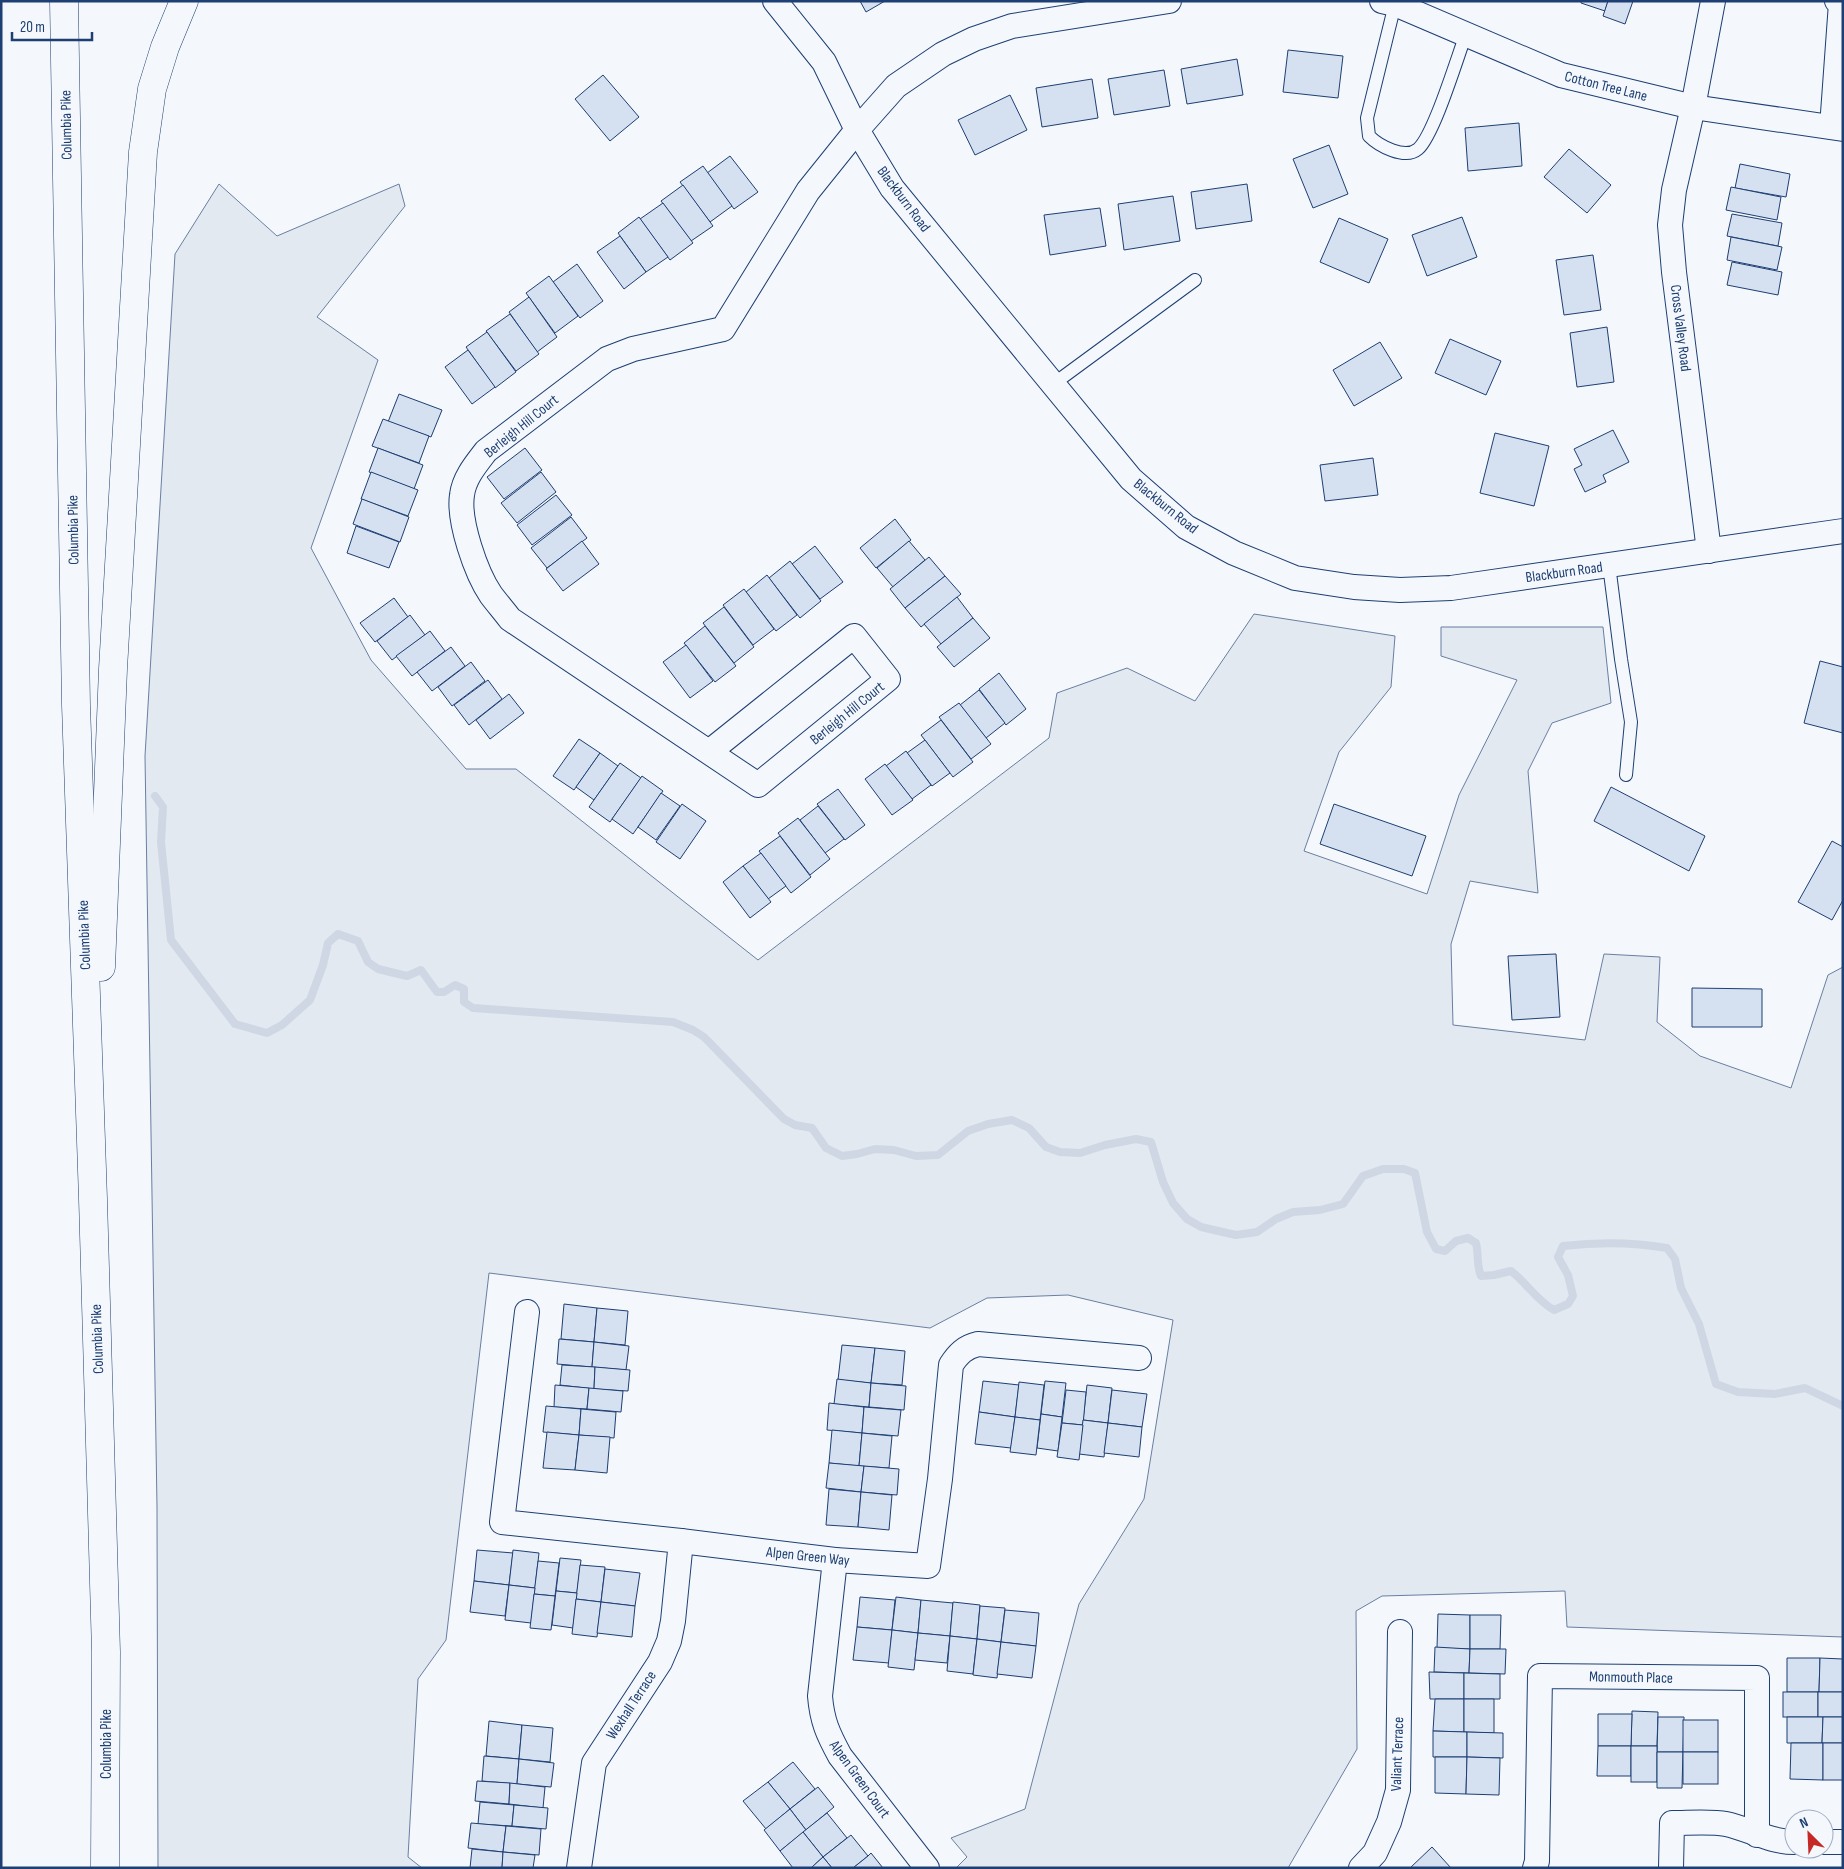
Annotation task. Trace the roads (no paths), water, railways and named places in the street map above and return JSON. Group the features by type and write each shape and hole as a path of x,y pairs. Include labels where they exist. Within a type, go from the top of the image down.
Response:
{"highway":[{"name":"Columbia Pike","path":"64,1 76,706 106,1652 105,1868"},
{"path":"93,1199 113,669 143,152 152,89 164,47 184,1"}],"street":[{"name":"Blackburn Road","path":"775,1 824,62 857,130 892,188 1052,384 1131,479 1186,527 1234,553 1295,578 1363,588 1400,590 1451,588 1843,531"},
{"path":"857,130 896,86 943,54 974,39 1012,26 1169,1"},
{"name":"Cross Valley Road","path":"1709,551 1674,272 1670,225 1674,190 1693,106 1713,1"},
{"path":"1837,1 1841,3 1837,128"},
{"name":"Cotton Tree Lane","path":"1391,2 1561,75 1693,106 1837,128"},
{"name":"Berleigh Hill Court","path":"709,752 854,636 888,679 758,785 510,619 490,594 478,570 462,519 462,494 470,471 486,451 606,359 633,349 723,329 808,191 857,130"},
{"name":"Alpen Green Way","path":"527,1312 502,1522 835,1560 928,1566 940,1479 951,1365 968,1346 978,1344 1139,1358"},
{"name":"Wexhall Terrace","path":"579,1868 594,1763 660,1662 669,1641 673,1621 681,1541"},
{"name":"Alpen Green Court","path":"835,1560 820,1696 822,1716 829,1737 840,1756 927,1868"},
{"name":"Valiant Terrace","path":"1361,1868 1375,1853 1389,1822 1398,1790 1400,1632"},
{"name":"Monmouth Place","path":"1535,1868 1537,1861 1540,1676 1757,1678 1757,1835"},
{"path":"1671,1868 1672,1823 1725,1824 1784,1842"}],"lane":[{"path":"1391,2 1367,118 1369,136 1376,143 1404,153 1417,150 1429,135 1466,34"},
{"path":"1052,384 1195,280"},
{"path":"1610,565 1621,659 1631,722 1626,775"}],"waterway":[{"path":"155,796 163,807 161,842 171,940 235,1024 267,1033 282,1025 310,1000 323,965 328,943 338,934 358,941 368,962 378,969 407,976 421,970 437,992 444,992 455,985 464,989 464,1002 473,1008 673,1022 693,1030 704,1037 784,1119 795,1125 812,1128 826,1148 842,1156 875,1149 894,1150 916,1156 938,1155 968,1131 988,1124 1012,1120 1029,1128 1046,1147 1060,1152 1080,1153 1105,1145 1136,1139 1151,1142 1163,1182 1173,1203 1187,1219 1201,1227 1236,1235 1257,1232 1276,1219 1293,1212 1320,1210 1343,1204 1363,1176 1383,1169 1404,1169 1415,1173 1427,1232 1436,1249 1445,1251 1456,1241 1468,1238 1476,1243 1481,1276 1511,1271 1542,1302 1554,1310 1568,1304 1573,1296 1568,1275 1558,1257 1563,1246 1615,1243 1667,1248 1675,1259 1681,1288 1699,1324 1716,1384 1738,1392 1775,1394 1805,1388 1843,1406"}]}
